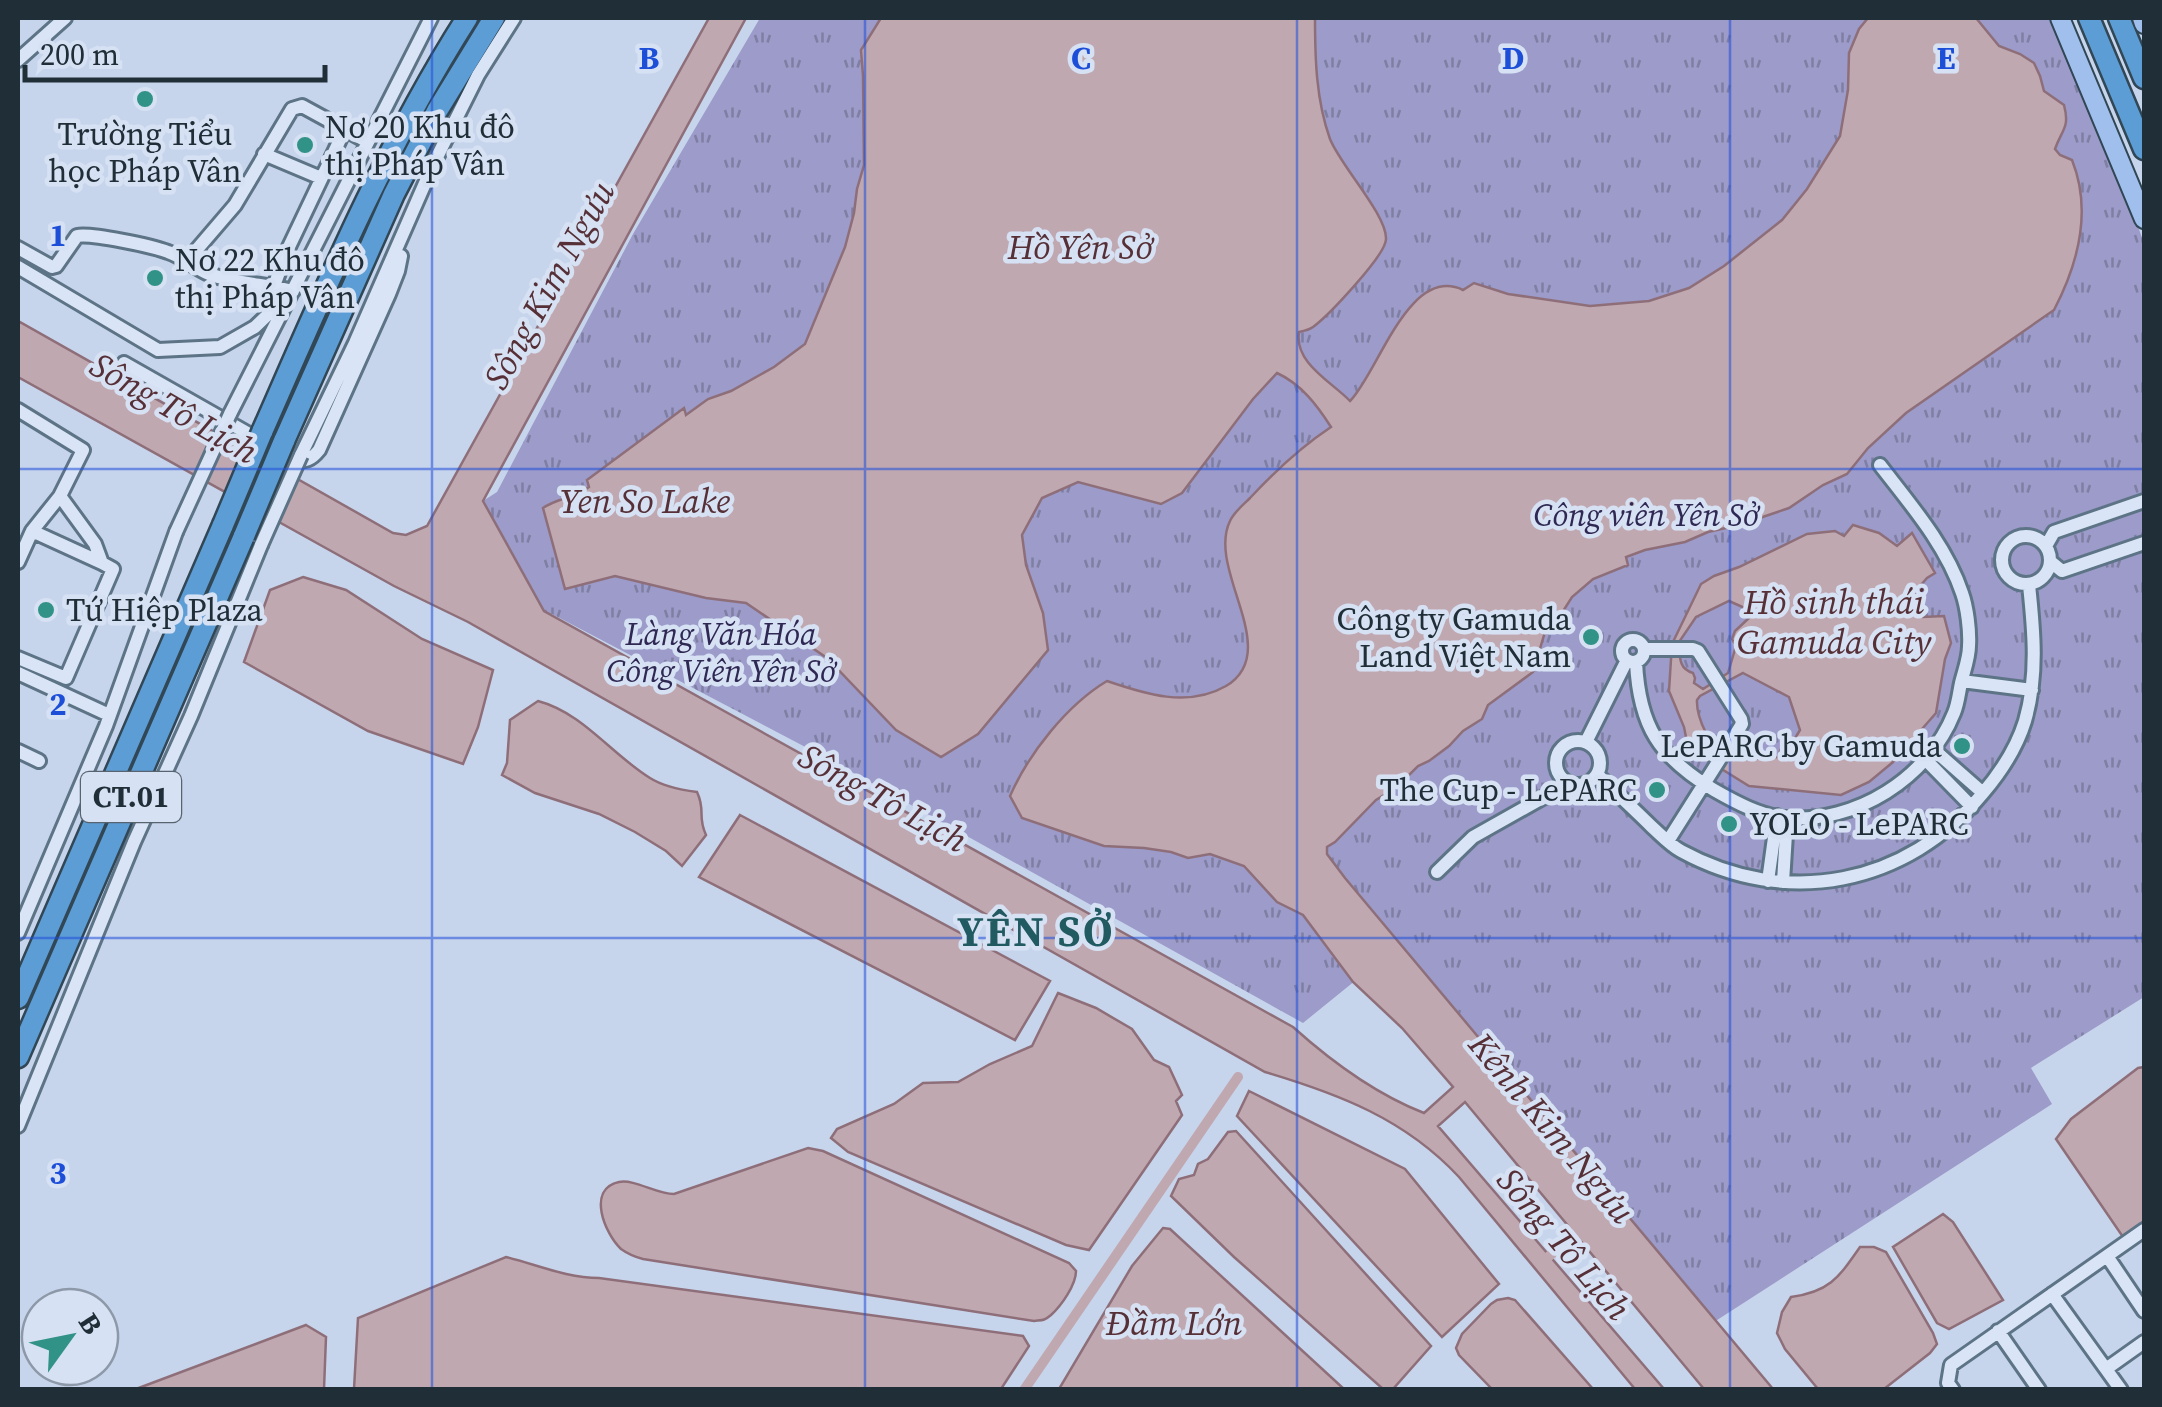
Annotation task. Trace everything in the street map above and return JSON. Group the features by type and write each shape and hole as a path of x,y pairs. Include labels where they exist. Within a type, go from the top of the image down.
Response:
{"highway":[{"name":"CT.01","path":"18,998 262,432 372,188 467,18"},
{"name":"CT.01","path":"18,1057 253,541 394,194 437,111 494,18"},
{"path":"2089,18 2144,149"},
{"path":"2119,18 2144,78"}],"main road":[{"path":"2060,18 2144,219"}],"street":[{"path":"18,60 65,18"},
{"path":"18,933 106,726 176,532 230,414 431,18"},
{"path":"292,448 356,343 433,165 478,76 514,18"},
{"path":"187,261 234,205 288,112 296,106 368,142"},
{"path":"274,286 345,129"},
{"path":"264,154 321,178"},
{"path":"18,248 52,267 77,236 91,234 168,252 206,272 244,284 292,292"},
{"path":"124,363 304,462 319,450 389,294 398,272 402,238"},
{"path":"18,268 158,350 220,347 256,327 292,292"},
{"path":"18,410 83,450 60,496 32,531 18,562"},
{"path":"1668,841 1705,784 1715,769 1724,755 1742,724 1698,651 1644,648 1637,640 1627,642 1622,651 1631,661 1644,715 1655,741 1690,776 1705,784 1735,802 1782,817 1832,816 1874,800 1929,755 1955,712 1969,646 1963,595 1916,511 1880,465"},
{"path":"60,496 88,532 102,563"},
{"path":"2046,546 2054,532 2144,501"},
{"path":"18,658 66,678 113,568 32,531"},
{"path":"2051,562 2044,578 2029,585 2012,581 2002,567 2004,550 2016,538 2032,536 2046,546 2051,562 2062,571 2144,542"},
{"path":"18,1126 134,842 192,716 253,541"},
{"path":"1597,774 1676,849 1747,878 1824,882 1886,867 1928,845 1972,807 1999,774 2024,725 2034,678 2029,585"},
{"path":"1586,742 1631,661 1642,658 1644,648"},
{"path":"18,674 109,715"},
{"path":"1961,683 2031,694"},
{"path":"1437,872 1472,837 1569,783 1584,784 1597,774 1600,758 1586,742 1569,742 1558,754 1558,771 1569,783"},
{"path":"18,751 38,762"},
{"path":"1929,755 1983,793"},
{"path":"1929,755 1972,807"},
{"path":"1768,882 1782,817"},
{"path":"1782,817 1783,882"},
{"path":"1950,1386 1951,1364 2144,1230"},
{"path":"2107,1256 2144,1311"},
{"path":"2052,1294 2121,1390"},
{"path":"1998,1331 2040,1390"},
{"path":"2106,1369 2144,1342"}],"green space":[{"name":"Công viên Yên Sở","path":"760,18 2055,18 2116,161 2144,244 2144,997 2031,1068 2052,1104 1714,1322 1398,946 1303,1023 832,761 552,614 543,613 483,501 497,492 633,234"}],"water":[{"name":"Hồ Yên Sở","path":"709,18 746,18 483,501 544,611 1293,1027 1355,1076 1424,1113 1453,1087 1402,1028 1353,982 1303,915 1277,902 1244,866 1210,854 1188,858 1144,848 1104,846 1022,818 1010,796 1051,731 1107,681 1182,698 1212,693 1242,671 1248,652 1227,563 1225,541 1230,521 1279,469 1331,427 1294,383 1277,373 1182,493 1161,504 1078,482 1042,498 1022,535 1026,565 1043,613 1048,650 978,734 941,757 896,730 827,658 746,603 706,598 615,576 565,589 543,508 589,487 587,480 684,408 686,415 708,399 774,367 805,344 845,247 854,213 864,165 861,50 881,18 1315,18 1316,64 1325,124 1343,162 1379,217 1386,239 1377,258 1343,299 1313,327 1299,332 1302,353 1308,362 1350,401 1397,325 1426,292 1444,286 1463,290 1474,283 1508,294 1590,306 1649,301 1689,288 1724,266 1782,220 1840,136 1849,53 1868,18 1976,18 1999,46 2034,63 2044,91 2064,105 2066,124 2055,149 2072,160 2081,198 2076,256 2054,310 1906,413 1847,474 1789,508 1685,542 1645,550 1626,557 1628,565 1593,579 1572,597 1545,632 1533,672 1488,705 1482,719 1449,746 1376,800 1327,847 1327,854 1345,878 1773,1389 1704,1389 1465,1102 1438,1126 1664,1389 1635,1389 1459,1177 1393,1124 1345,1100 1265,1072 468,622 394,586 18,377 18,321 393,533 406,535 427,526"},
{"name":"Hồ sinh thái Gamuda City","path":"1853,525 1879,533 1897,546 1912,533 1935,573 1914,593 1923,617 1944,616 1951,643 1936,713 1893,762 1869,782 1841,795 1749,786 1699,755 1687,742 1669,691 1672,644 1701,584 1807,534 1835,531 1844,536","holes":["1729,601 1747,609 1749,618 1735,631 1732,639 1736,646 1728,673 1703,689 1694,683 1693,673 1682,665 1679,642 1696,617","1743,673 1789,697 1800,730 1794,740 1784,740 1778,757 1726,761 1702,724 1697,708 1700,696"]},
{"path":"303,577 346,590 422,639 493,670 478,727 463,764 368,731 244,662 270,590"},
{"path":"538,701 583,724 650,778 697,792 706,835 682,866 635,832 599,814 535,793 502,775 507,763 510,720"},
{"path":"740,815 1050,981 1015,1040 699,877"},
{"path":"1058,993 1096,1008 1132,1029 1154,1060 1169,1067 1182,1095 1176,1101 1182,1115 1089,1250 1066,1245 848,1152 831,1138 837,1129 894,1104 923,1083 958,1082 1032,1046"},
{"path":"2144,1067 2144,1221 2123,1237 2056,1139 2071,1119"},
{"path":"1249,1091 1405,1169 1499,1284 1442,1337 1237,1116"},
{"path":"1236,1131 1431,1346 1393,1389 1383,1389 1171,1196 1179,1179 1194,1175 1198,1164 1208,1159 1228,1132"},
{"path":"808,1148 823,1151 1069,1263 1076,1271 1071,1289 1051,1315 1034,1321 643,1259 621,1249 605,1223 603,1193 619,1182 674,1194"},
{"path":"1943,1214 1953,1222 2003,1300 1949,1329 1937,1323 1893,1247"},
{"name":"Đầm Lớn","path":"1163,1228 1170,1229 1344,1389 1059,1389 1132,1266"},
{"path":"1860,1247 1886,1252 1937,1344 1884,1389 1818,1389 1777,1333 1782,1312 1791,1297 1815,1291 1832,1281"},
{"path":"506,1257 575,1276 1023,1336 1029,1346 1001,1389 354,1389 358,1318"},
{"path":"1508,1298 1515,1300 1593,1389 1492,1389 1459,1355 1456,1348 1462,1334 1491,1304"},
{"path":"306,1325 326,1337 324,1389 136,1389"}],"waterway":[{"path":"1024,1390 1238,1077"},
{"name":"Sông Tô Lịch","path":"1540,1264 1584,1226"}],"place":[{"name":"Trường Tiểu học Pháp Vân","path":"145,99"},
{"name":"Nơ 20 Khu đô thị Pháp Vân","path":"305,145"},
{"name":"Nơ 22 Khu đô thị Pháp Vân","path":"155,278"},
{"name":"Tứ Hiệp Plaza","path":"46,610"},
{"name":"Công ty Gamuda Land Việt Nam","path":"1591,637"},
{"name":"LePARC by Gamuda","path":"1962,746"},
{"name":"The Cup - LePARC","path":"1657,790"},
{"name":"YOLO - LePARC","path":"1729,824"}],"district":[{"name":"YÊN SỞ","path":"1036,931"}],"water label":[{"name":"Sông Kim Ngưu","path":"549,285"},
{"name":"Yen So Lake","path":"645,501"},
{"name":"Kênh Kim Ngưu","path":"1552,1128"}],"park label":[{"name":"Làng Văn Hóa Công Viên Yên Sở","path":"721,652"}]}
